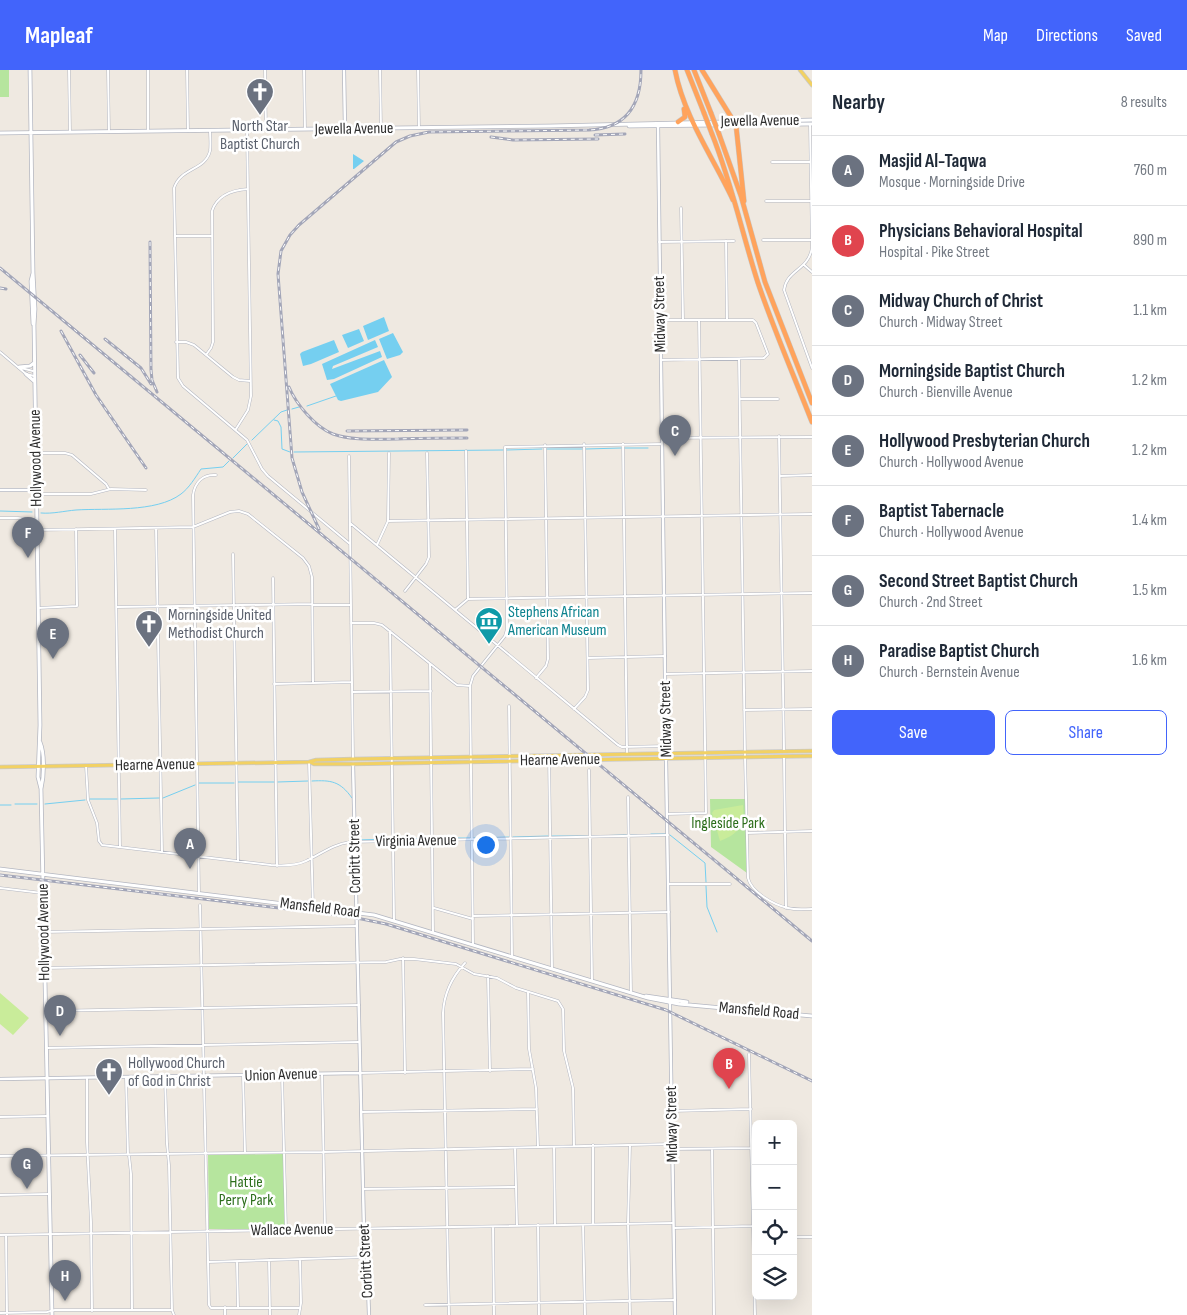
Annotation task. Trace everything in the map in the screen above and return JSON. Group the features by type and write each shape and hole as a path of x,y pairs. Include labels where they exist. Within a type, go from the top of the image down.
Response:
{"highway":[{"path":"675,70 685,116 678,122"},
{"path":"687,70 728,176 765,303 812,422"},
{"path":"694,70 745,208 765,282 812,403"},
{"path":"702,70 735,123 745,208"},
{"path":"681,96 693,124 739,212"}],"main road":[{"name":"Hollywood Avenue","path":"30,70 33,272 31,281 34,325 40,742 42,746 40,767 52,1313"},
{"path":"800,70 812,85"},
{"name":"Jewella Avenue","path":"658,125 678,122 693,124"},
{"name":"Jewella Avenue","path":"0,133 811,122"},
{"path":"17,366 30,366 34,363"},
{"path":"26,374 34,381"},
{"name":"Hearne Avenue","path":"0,767 275,762 309,762 314,764 392,758 471,762 812,751"},
{"name":"Hearne Avenue","path":"353,761 392,763 471,757 627,754 705,758 812,756"},
{"name":"Mansfield Road","path":"0,869 356,912 394,920 631,993 705,1006 812,1016"}],"street":[{"path":"70,70 70,132"},
{"path":"108,70 109,132"},
{"path":"148,70 148,131"},
{"path":"187,70 188,131"},
{"path":"265,70 266,130"},
{"path":"304,70 305,129"},
{"path":"344,70 345,129"},
{"path":"380,70 381,128"},
{"path":"418,70 419,128"},
{"path":"811,122 812,240 810,257 804,265 787,279 784,290 812,368"},
{"name":"Midway Street","path":"658,125 675,1315"},
{"path":"210,130 210,148 206,159 182,175 175,185 177,375 183,386 236,429 249,443 262,469 268,476 350,544"},
{"path":"236,429 245,416 250,402 247,130"},
{"path":"772,162 810,162"},
{"path":"206,355 213,342 212,212 216,202 221,198 235,190 248,189"},
{"path":"766,201 812,201"},
{"path":"681,208 683,320"},
{"path":"175,236 212,236"},
{"path":"763,240 812,240"},
{"path":"726,241 727,319"},
{"path":"659,242 734,241"},
{"path":"804,265 812,272"},
{"path":"660,320 751,320 755,322 768,352 764,358 661,360"},
{"path":"668,814 706,813 700,320"},
{"path":"176,342 190,343 233,377 239,380 250,381"},
{"path":"0,352 26,374 34,374"},
{"path":"739,358 748,881 754,888 776,904 786,908 812,908"},
{"path":"17,366 34,374"},
{"path":"740,399 778,398"},
{"path":"779,436 786,908"},
{"path":"662,438 812,437"},
{"path":"574,709 587,694 584,444"},
{"path":"623,444 627,754"},
{"path":"473,944 470,686 481,666 505,636 507,629 505,447 662,444"},
{"path":"536,678 546,666 548,659 544,445"},
{"path":"466,451 468,599"},
{"path":"36,453 65,453 72,455 106,484 109,489"},
{"path":"377,546 388,521 388,453"},
{"path":"405,591 428,561 427,453"},
{"name":"Corbitt Street","path":"349,456 356,912 364,1228 369,1315"},
{"path":"199,894 192,499 195,486 202,478 208,475 216,475"},
{"path":"780,476 812,475"},
{"path":"36,494 91,494 109,489 146,490"},
{"path":"0,490 36,490"},
{"path":"37,530 193,527 230,512 239,511 245,513 302,558 309,566 312,577 313,683"},
{"path":"388,521 812,514"},
{"path":"0,518 36,520"},
{"path":"350,523 618,745 627,747 666,746"},
{"path":"156,528 162,852"},
{"path":"115,529 120,847"},
{"path":"38,608 77,606 76,530"},
{"path":"233,554 238,862"},
{"path":"273,578 277,866"},
{"path":"455,610 468,599 812,592"},
{"path":"116,607 272,604 351,605"},
{"path":"351,624 378,623 453,682 470,686"},
{"path":"390,631 394,920"},
{"path":"587,658 665,656"},
{"path":"430,664 433,932"},
{"path":"666,674 812,671"},
{"path":"274,684 352,682"},
{"path":"352,692 431,691"},
{"path":"509,706 512,956"},
{"path":"744,710 812,709"},
{"path":"549,756 552,968"},
{"path":"309,762 313,907"},
{"name":"Virginia Avenue","path":"86,766 88,800 97,822 99,841 102,845 238,862 277,866 296,864 312,858 333,846 355,842 668,835"},
{"path":"589,770 592,981"},
{"path":"628,796 631,993"},
{"path":"747,832 812,831"},
{"path":"668,884 730,884"},
{"path":"0,888 43,893"},
{"path":"200,905 209,1304 210,1307 300,1308"},
{"path":"434,908 473,917 669,912"},
{"path":"44,932 357,926"},
{"path":"403,958 405,1073"},
{"path":"44,968 358,963 386,962 403,958 442,961 462,966 474,974 497,978 510,986 558,1001 561,1004 563,1009 565,1057 573,1088 574,1146"},
{"path":"449,1315 443,1014 444,998 450,983 465,963"},
{"path":"488,976 490,1071"},
{"path":"528,992 529,1049 536,1088 538,1146"},
{"path":"45,1011 359,1005"},
{"path":"46,1048 360,1042"},
{"path":"674,1228 752,1226 749,1054"},
{"name":"Union Avenue","path":"0,1080 533,1069"},
{"path":"322,1074 325,1229"},
{"path":"282,1075 286,1230"},
{"path":"243,1076 245,1153"},
{"path":"87,1078 92,1311"},
{"path":"126,1078 128,1155 131,1168 132,1310"},
{"path":"165,1078 170,1165 172,1310 174,1315"},
{"path":"361,1112 537,1108"},
{"path":"672,1111 751,1110"},
{"path":"0,1117 48,1116"},
{"path":"0,1156 323,1152 672,1144"},
{"path":"593,1145 593,1224"},
{"path":"630,1145 628,1224 630,1315"},
{"path":"554,1146 555,1225"},
{"path":"515,1147 517,1226"},
{"path":"672,1149 751,1148"},
{"path":"712,1149 714,1315"},
{"path":"363,1190 516,1187"},
{"path":"0,1195 49,1194"},
{"name":"Wallace Avenue","path":"0,1235 674,1223"},
{"path":"583,1224 584,1315"},
{"path":"538,1225 540,1315"},
{"path":"493,1226 494,1315"},
{"path":"6,1235 7,1314"},
{"path":"797,1237 812,1237"},
{"path":"754,1255 755,1315"},
{"path":"208,1262 367,1257"},
{"path":"269,1260 270,1315"},
{"path":"299,1315 300,1260"},
{"path":"237,1261 238,1307"},
{"path":"425,1305 675,1300"},
{"path":"225,1307 225,1315"},
{"path":"142,1310 142,1315"},
{"path":"0,1313 172,1310"}],"green space":[{"path":"0,70 9,70 9,97 0,97"},
{"name":"Ingleside Park","path":"710,799 745,799 747,873 711,847"},
{"path":"743,805 743,818 739,828 732,835 720,841 712,813 714,810"},
{"path":"0,993 29,1018 13,1035 0,1024"},
{"name":"Hattie Perry Park","path":"283,1154 285,1229 209,1229 208,1155"}],"water":[{"path":"353,154 364,161 354,169 353,169"},
{"path":"384,317 389,331 368,340 363,326"},
{"path":"359,329 364,341 348,348 342,335"},
{"path":"393,333 403,352 400,355 387,359 379,339"},
{"path":"334,340 339,352 303,366 300,354 302,352"},
{"path":"375,340 378,347 333,366 332,369 380,351 382,357 334,379 327,380 322,364"},
{"path":"384,360 392,377 378,392 341,401 338,400 330,384"}],"waterway":[{"path":"307,406 336,396"},
{"path":"292,409 299,407"},
{"path":"252,440 281,412 287,410"},
{"path":"274,420 278,421 281,427 282,449 290,452"},
{"path":"233,458 247,444"},
{"path":"586,449 621,448"},
{"path":"625,448 648,448"},
{"path":"507,450 542,449"},
{"path":"547,449 582,449"},
{"path":"294,452 503,450"},
{"path":"41,513 145,507 158,504 171,500 181,494 201,469 223,467 229,461"},
{"path":"0,511 32,512"},
{"path":"278,782 308,781"},
{"path":"312,781 330,781 335,783 348,792 352,798"},
{"path":"238,782 274,782"},
{"path":"199,783 234,783"},
{"path":"163,798 195,785"},
{"path":"121,799 159,798"},
{"path":"90,799 117,799"},
{"path":"45,804 85,800"},
{"path":"15,804 37,804"},
{"path":"0,805 11,805"},
{"path":"651,834 666,834"},
{"path":"592,836 626,835"},
{"path":"631,835 637,835"},
{"path":"670,835 705,863 706,882"},
{"path":"513,837 548,836"},
{"path":"552,836 587,836"},
{"path":"474,838 509,837"},
{"path":"396,839 431,838"},
{"path":"435,838 470,838"},
{"path":"358,840 391,839"},
{"path":"706,886 707,907 717,932"}],"railway":[{"path":"319,529 302,492 292,458 278,274 281,251 290,235 299,225 396,142 410,136 429,132 589,130 613,125 622,119 635,104 641,70"},
{"path":"595,135 625,134"},
{"path":"491,137 513,140 598,139"},
{"path":"150,242 151,370 152,380 157,392"},
{"path":"0,268 812,941"},
{"path":"0,288 6,289"},
{"path":"61,331 96,395 146,468"},
{"path":"105,339 141,368 151,384"},
{"path":"80,355 94,373"},
{"path":"289,387 296,401 313,421 333,434 357,439 467,438"},
{"path":"347,431 467,430"},
{"path":"0,875 347,916 386,924 666,1010 812,1081"}],"place":[{"name":"North Star Baptist Church","path":"260,116"},
{"name":"Midway Church of Christ","path":"675,456"},
{"name":"Baptist Tabernacle","path":"28,558"},
{"name":"Stephens African American Museum","path":"489,645"},
{"name":"Morningside United Methodist Church","path":"149,648"},
{"name":"Hollywood Presbyterian Church","path":"53,659"},
{"name":"Masjid Al-Taqwa","path":"190,869"},
{"name":"Morningside Baptist Church","path":"60,1036"},
{"name":"Physicians Behavioral Hospital","path":"729,1089"},
{"name":"Hollywood Church of God in Christ","path":"109,1096"},
{"name":"Second Street Baptist Church","path":"27,1189"},
{"name":"Paradise Baptist Church","path":"65,1301"}]}
